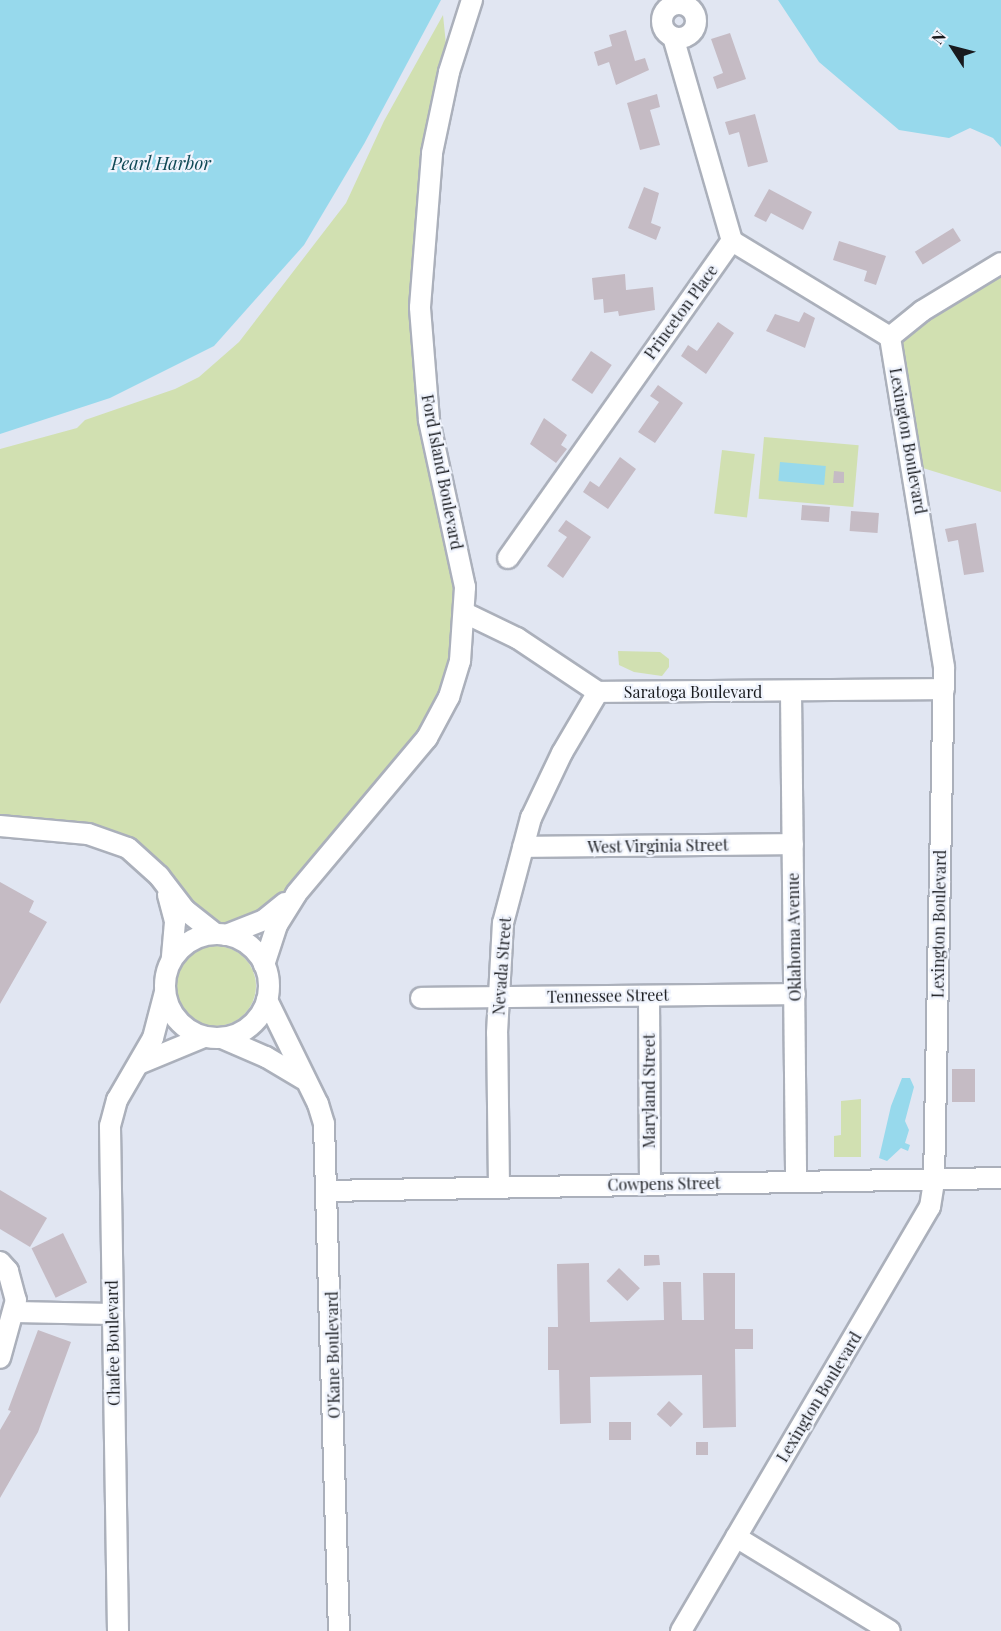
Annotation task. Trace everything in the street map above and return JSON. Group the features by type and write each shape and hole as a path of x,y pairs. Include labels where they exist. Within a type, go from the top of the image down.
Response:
{"street":[{"name":"Ford Island Boulevard","path":"264,965 277,925 296,894 411,761 439,718 460,661 465,613 462,570 429,420 420,307 432,153 449,74 472,0"},
{"path":"673,37 732,241 890,338 922,311 1001,263"},
{"name":"Princeton Place","path":"508,558 732,241"},
{"name":"Lexington Boulevard","path":"681,1631 930,1206 934,1181 944,689 940,643 890,338"},
{"path":"465,613 481,617 598,692"},
{"name":"Saratoga Boulevard","path":"598,692 944,689"},
{"name":"Nevada Street","path":"499,1187 498,997 503,923 523,847 549,779 598,692"},
{"name":"Oklahoma Avenue","path":"791,692 796,1181"},
{"path":"0,826 88,834 111,840 146,862 192,917 221,934 249,946 264,965 269,982 267,1000 250,1026 141,1063"},
{"name":"West Virginia Street","path":"523,847 793,844"},
{"path":"166,886 175,922 172,959 165,992 177,1020 213,1037 266,1057 307,1082"},
{"name":"Ford Island Boulevard","path":"221,934 264,920 296,894"},
{"path":"172,959 191,941 221,934"},
{"name":"Chafee Boulevard","path":"118,1631 110,1126 117,1100 141,1063 153,1038 165,992"},
{"name":"Tennessee Street","path":"422,999 795,994"},
{"name":"Maryland Street","path":"649,996 650,1185"},
{"name":"O'Kane Boulevard","path":"267,1000 307,1082 324,1125 339,1631"},
{"name":"Cowpens Street","path":"326,1191 1001,1178"},
{"path":"0,1262 14,1290 15,1312 0,1358"},
{"path":"15,1312 112,1314"},
{"path":"736,1537 890,1631"}],"green space":[{"path":"443,15 449,74 420,307 462,570 449,697 296,894 226,935 128,848 0,826 0,449 77,428 85,420 175,389 199,377 239,342 346,203 384,121"},
{"path":"1001,263 1001,492 913,465 890,337"},
{"path":"764,437 859,445 853,507 759,499"},
{"path":"722,450 755,454 747,518 714,514"},
{"path":"618,651 660,652 669,659 669,667 662,676 634,672 619,665"},
{"path":"216,946 231,949 244,958 253,971 256,986 253,1001 244,1014 231,1023 216,1026 201,1023 188,1014 179,1001 176,986 179,971 188,958 201,949"},
{"path":"861,1099 861,1157 834,1157 834,1136 841,1135 841,1101"}],"water":[{"name":"Pearl Harbor","path":"0,0 441,0 364,144 304,245 214,346 110,398 0,434"},
{"path":"778,0 1001,0 1001,147 993,138 970,128 949,138 899,130 819,62"},
{"path":"780,462 826,466 824,485 778,481"},
{"path":"902,1078 910,1078 914,1087 905,1121 909,1130 905,1143 910,1145 908,1151 901,1148 887,1161 879,1158 891,1106"}],"building":[{"path":"626,30 635,61 645,58 649,70 616,85 609,62 598,66 594,52 612,46 609,35"},
{"path":"730,33 746,79 717,89 713,77 723,73 711,39"},
{"path":"657,94 660,107 650,110 660,145 640,150 627,103"},
{"path":"755,114 768,162 748,167 739,132 729,135 725,122"},
{"path":"644,187 659,193 651,223 661,227 656,240 628,228"},
{"path":"769,189 812,212 803,230 771,213 766,222 754,216"},
{"path":"953,228 961,241 923,265 915,252"},
{"path":"839,241 886,256 876,285 864,281 867,271 833,260"},
{"path":"625,274 626,290 653,287 655,310 619,316 618,311 604,313 603,299 594,300 592,278"},
{"path":"804,312 815,318 805,348 766,331 775,314 799,322"},
{"path":"718,322 734,333 706,374 681,356 688,345 697,351"},
{"path":"591,351 612,365 592,394 571,380"},
{"path":"658,385 683,403 655,443 638,432 659,402 650,396"},
{"path":"544,418 567,435 561,445 567,449 556,463 530,444"},
{"path":"620,457 636,469 608,509 583,492 590,481 599,487"},
{"path":"834,471 844,472 844,483 833,483"},
{"path":"802,505 830,507 829,522 801,520"},
{"path":"851,511 879,513 878,533 850,531"},
{"path":"566,520 591,537 563,578 547,566 567,537 558,531"},
{"path":"976,523 984,572 964,575 958,540 948,542 945,529"},
{"path":"0,882 34,901 29,912 47,922 0,1004"},
{"path":"952,1069 975,1069 975,1102 952,1102"},
{"path":"0,1190 47,1218 30,1247 0,1229"},
{"path":"63,1233 87,1282 56,1298 32,1248"},
{"path":"644,1255 659,1255 660,1265 644,1266"},
{"path":"589,1263 590,1322 664,1320 663,1282 681,1282 682,1320 704,1320 703,1273 735,1273 735,1329 753,1329 753,1349 735,1349 736,1427 703,1428 702,1375 590,1377 591,1423 560,1424 559,1370 548,1370 548,1327 558,1327 557,1264"},
{"path":"619,1268 640,1288 627,1301 606,1281"},
{"path":"38,1330 71,1342 38,1432 0,1498 0,1430 11,1411 8,1410"},
{"path":"669,1401 683,1414 671,1427 657,1414"},
{"path":"609,1422 631,1422 631,1440 609,1440"},
{"path":"696,1442 708,1442 708,1455 696,1455"}]}
